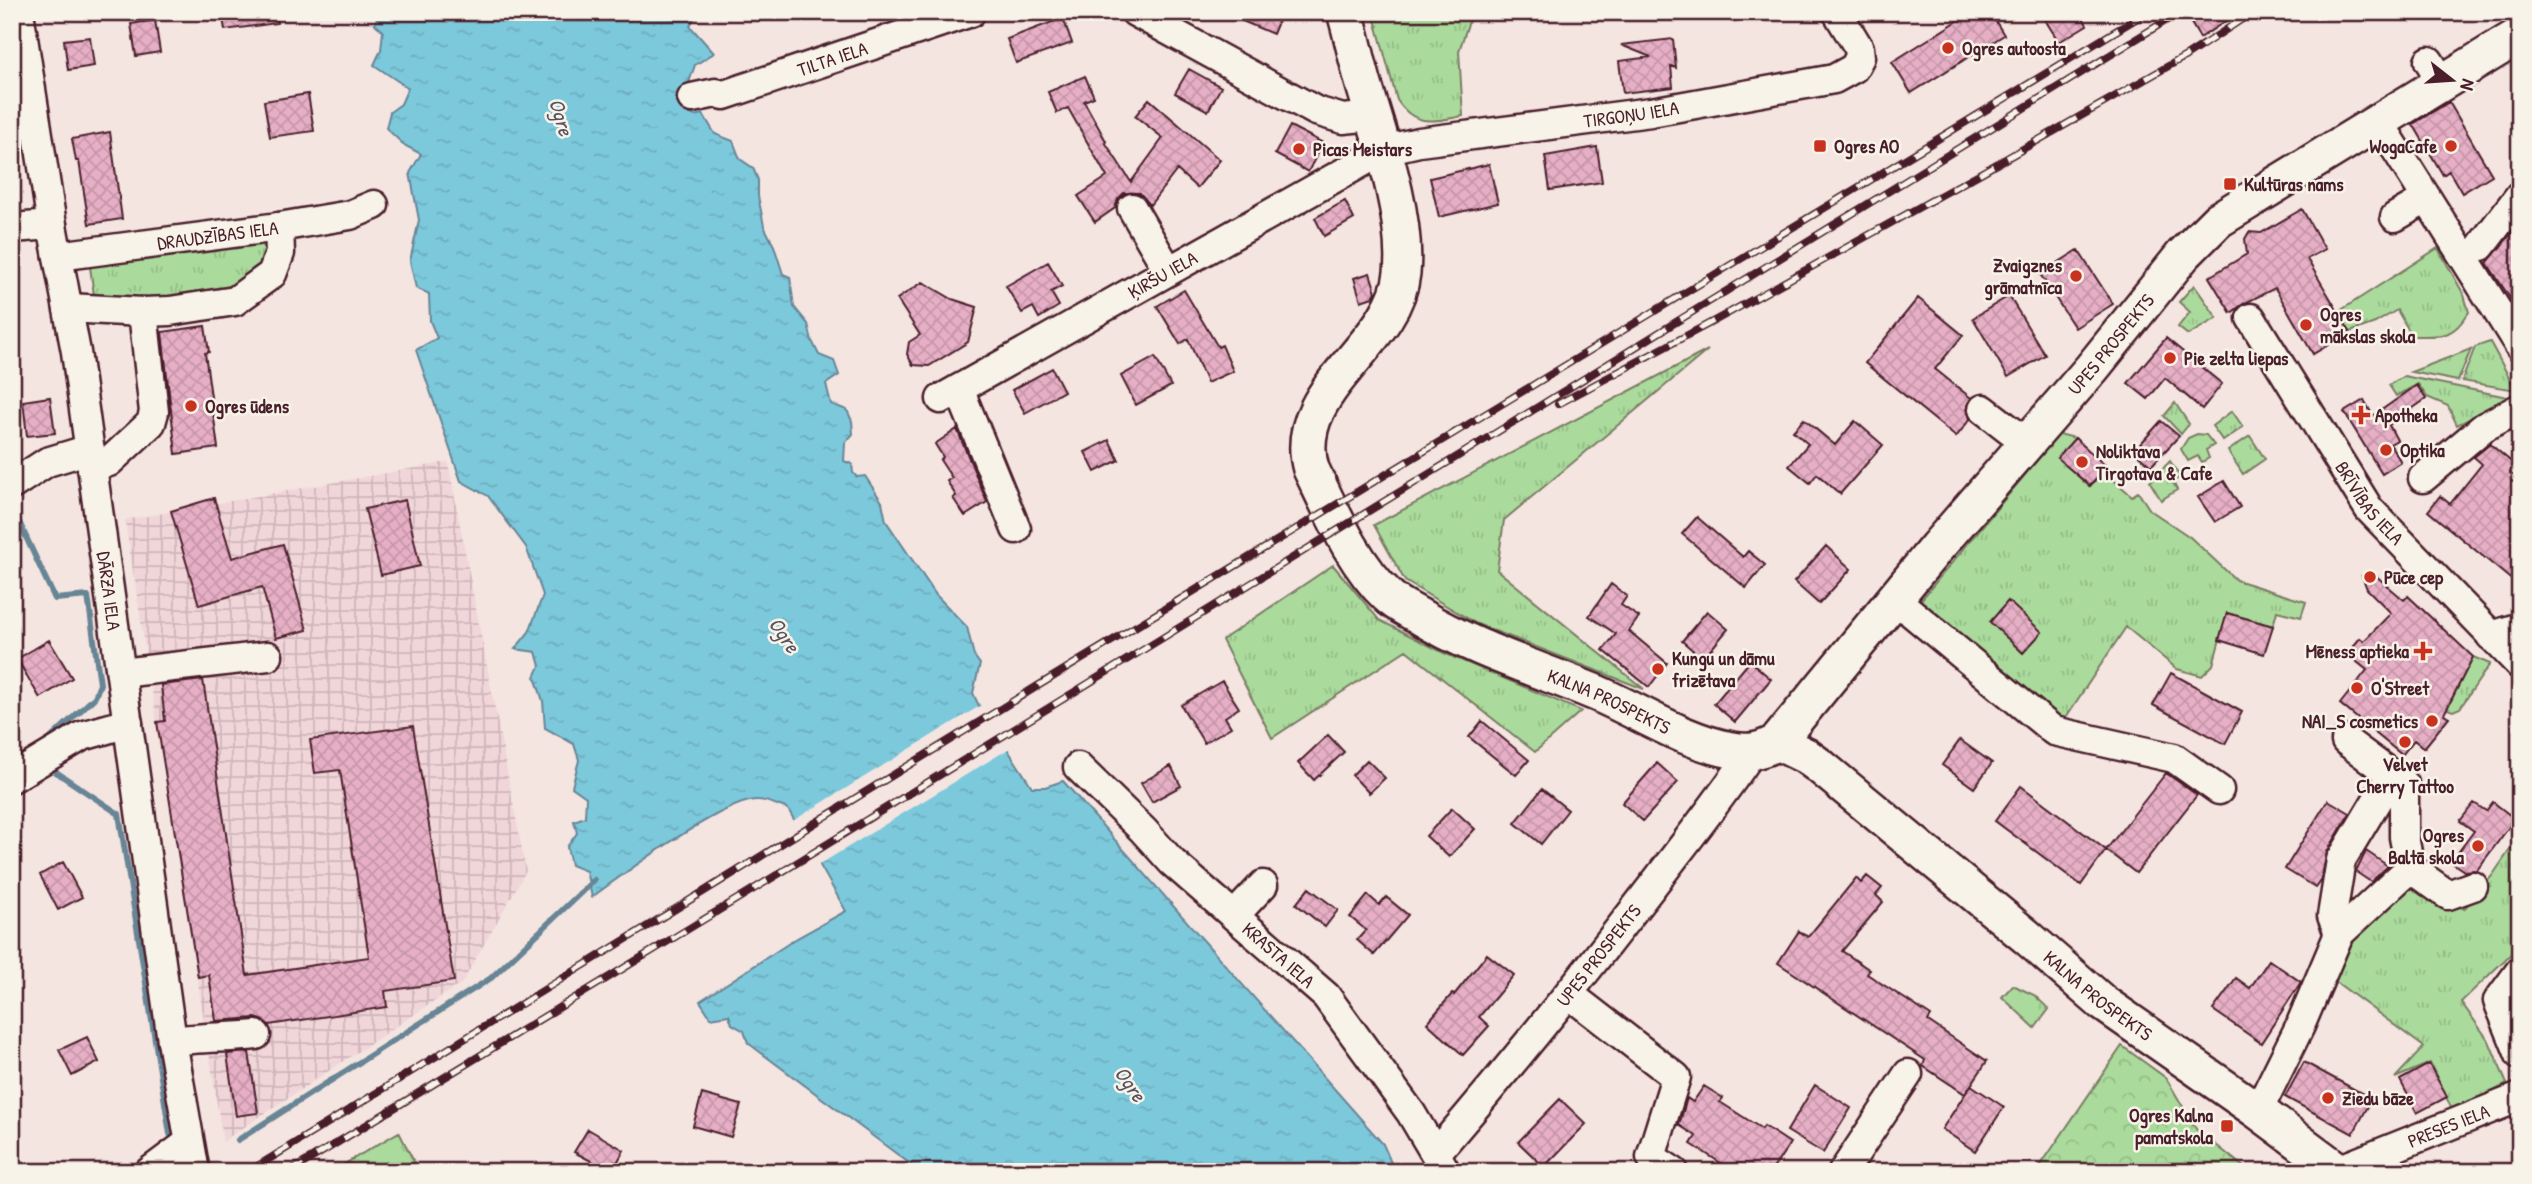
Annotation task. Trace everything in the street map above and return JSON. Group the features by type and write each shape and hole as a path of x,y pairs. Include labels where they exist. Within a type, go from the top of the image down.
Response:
{"main road":[{"name":"KALNA PROSPEKTS","path":"1345,12 1384,150 1403,248 1402,274 1399,289 1384,321 1317,410 1311,423 1307,457 1324,495 1367,573 1389,598 1444,631 1597,693 1703,743 1732,750 1764,747 1806,756 2103,1003 2339,1171"},
{"name":"UPES PROSPEKTS","path":"1764,747 1895,599 2092,368 2183,255 2218,220 2379,122 2436,72 2520,35"}],"street":[{"name":"DĀRZA IELA","path":"19,12 91,459 172,1041 195,1172"},
{"name":"TILTA IELA","path":"692,98 716,93 724,95 971,12"},
{"path":"1135,12 1316,111 1343,119 1374,116"},
{"name":"TIRGOŅU IELA","path":"1384,150 1419,142 1651,112 1834,79 1854,68 1860,57 1859,48 1837,12"},
{"path":"2379,122 2520,347"},
{"name":"ĶIRŠU IELA","path":"1016,529 950,394 1384,150"},
{"path":"2481,246 2520,195"},
{"path":"2395,217 2426,200"},
{"name":"DRAUDZĪBAS IELA","path":"58,256 279,227 350,215 374,205"},
{"path":"1132,208 1168,270"},
{"path":"12,228 52,225"},
{"path":"68,308 170,311 235,301 272,274 280,253 279,227"},
{"path":"12,485 47,462 91,459 109,463 151,423 154,412 143,312"},
{"name":"BRĪVĪBAS IELA","path":"2251,318 2369,509 2520,665"},
{"path":"2423,478 2484,427 2520,408"},
{"path":"1983,409 2027,443"},
{"path":"1895,599 2054,731 2174,758 2219,790"},
{"path":"2491,636 2520,627"},
{"path":"121,673 268,656"},
{"path":"12,778 82,736 128,723"},
{"path":"2346,741 2404,784 2404,837 2410,868 2448,895 2473,886"},
{"name":"UPES PROSPEKTS","path":"1441,1163 1726,790 1764,747"},
{"name":"KRASTA IELA","path":"1077,767 1143,830 1172,862 1326,996 1411,1113 1441,1163"},
{"path":"2339,934 2332,916 2341,860 2392,775"},
{"path":"2258,1111 2300,1026 2339,934 2410,868"},
{"path":"1235,915 1263,885"},
{"path":"2520,971 2498,1001 2520,1055"},
{"path":"1569,993 1676,1077 1651,1157 1674,1172"},
{"path":"172,1041 196,1037 219,1039 256,1035"},
{"path":"1843,1172 1908,1074"},
{"name":"PRESES IELA","path":"2339,1171 2520,1097"},
{"path":"149,1172 188,1143"}],"shaded area":[{"path":"448,462 526,871 462,983 223,1141 125,520"}],"green space":[{"path":"1373,12 1472,12 1459,51 1463,116 1426,120 1418,119 1404,109 1397,100"},
{"path":"272,235 274,253 232,295 95,302 89,260"},
{"path":"2438,248 2464,295 2469,312 2457,327 2439,336 2412,336 2397,310 2375,323 2350,332 2338,312"},
{"path":"2194,285 2217,318 2188,335 2178,327 2190,312 2179,302"},
{"path":"2490,342 2516,390 2462,381 2475,347"},
{"path":"2471,349 2458,381 2411,372"},
{"path":"1708,350 1504,520 1497,570 1644,689 1477,624 1405,581 1374,525"},
{"path":"2404,376 2512,398 2457,425 2448,406 2427,397 2418,384 2396,396 2389,385"},
{"path":"2175,403 2189,424 2181,434 2164,416"},
{"path":"2232,411 2243,427 2223,441 2212,426"},
{"path":"2059,434 2075,438 2058,458 2089,486 2103,471 2132,496 2138,492 2150,510 2190,537 2236,580 2306,602 2301,617 2277,611 2273,626 2227,613 2213,665 2202,676 2177,669 2126,627 2062,723 1915,607"},
{"path":"2197,434 2206,435 2214,445 2206,450 2209,458 2202,462 2198,456 2188,461 2181,449 2188,438"},
{"path":"2250,436 2265,459 2243,474 2228,451"},
{"path":"2170,461 2180,477 2173,482 2177,490 2161,500 2150,482"},
{"path":"1333,565 1379,620 1444,653 1581,711 1535,752 1406,650 1272,738 1222,640"},
{"path":"2473,657 2490,664 2460,708 2453,711 2447,709"},
{"path":"2516,841 2520,843 2520,953 2515,950 2461,1002 2489,1041 2507,1084 2453,1112 2430,1063 2395,1078 2424,1047 2328,976 2330,965 2398,887 2424,886 2464,909 2492,876"},
{"path":"2013,985 2034,995 2049,1009 2035,1028 2002,997"},
{"path":"2122,1046 2166,1078 2196,1129 2250,1172 2036,1172"},
{"path":"399,1132 419,1172 331,1172"}],"water":[{"name":"Ogre","path":"379,12 697,12 690,26 714,53 695,65 683,100 688,113 695,116 703,114 715,134 733,141 740,159 753,168 758,180 764,226 783,274 790,277 794,307 808,324 819,355 834,361 839,375 826,384 831,404 847,410 852,421 853,434 845,443 844,461 852,464 853,473 857,477 865,476 882,502 886,521 936,595 967,627 974,656 980,664 973,693 978,704 1032,787 1045,787 1063,781 1383,1144 1395,1172 921,1172 748,1043 744,1031 732,1024 729,1015 711,1018 700,1001 797,938 846,911 788,809 758,800 742,803 698,824 592,897 586,871 571,865 567,847 577,833 574,821 585,817 586,797 572,787 579,760 574,744 545,728 543,701 535,677 540,666 536,652 515,649 529,632 543,595 526,547 488,496 461,481 416,350 437,338 430,321 429,294 416,288 410,261 419,220 410,173 421,154 404,145 386,128 390,112 401,104 408,88 374,65 381,50 383,31 375,24"}],"pier":[{"path":"983,704 1010,748 817,866 791,822"}],"building":[{"path":"222,12 277,12 277,23 225,30"},
{"path":"1221,12 1282,12 1273,34"},
{"name":"Ogres autoosta","path":"1972,12 1990,12 2004,35 1911,93 1892,62"},
{"path":"2040,12 2080,12 2087,25 2059,42"},
{"path":"2198,12 2239,12 2200,38 2188,18"},
{"path":"1063,18 1072,43 1016,63 1007,39"},
{"path":"155,20 160,52 136,56 131,24"},
{"path":"90,37 94,66 68,70 64,40"},
{"path":"1673,39 1676,68 1671,66 1673,87 1623,93 1619,61 1651,57 1621,45"},
{"path":"1189,69 1221,87 1208,111 1175,93"},
{"path":"1085,76 1094,97 1084,101 1105,142 1131,182 1163,138 1135,116 1149,99 1220,160 1197,188 1177,170 1150,205 1140,193 1124,193 1115,208 1095,222 1078,196 1107,177 1068,108 1057,113 1048,92"},
{"path":"308,94 314,131 270,137 264,101"},
{"path":"2449,102 2492,175 2462,193 2449,171 2443,175 2413,124"},
{"name":"Picas Meistars","path":"1290,126 1323,143 1308,172 1275,154"},
{"path":"110,132 122,219 89,224 79,161 76,161 72,139"},
{"path":"1597,147 1602,182 1550,190 1545,156"},
{"path":"1489,164 1498,203 1439,217 1430,178"},
{"path":"1345,201 1354,219 1324,236 1315,218"},
{"path":"2302,209 2325,249 2307,259 2350,332 2313,354 2275,288 2231,313 2209,277 2247,254 2245,239 2249,232 2261,233"},
{"path":"2520,223 2520,313 2487,263"},
{"path":"2078,250 2113,304 2075,328 2040,274"},
{"path":"1048,262 1062,286 1051,292 1059,306 1039,318 1033,307 1022,313 1006,286"},
{"path":"1370,273 1376,292 1373,297 1361,301 1354,278"},
{"path":"923,282 952,299 977,307 968,342 929,366 913,365 907,354 909,342 920,335 897,299"},
{"path":"1184,290 1218,347 1222,345 1233,371 1207,383 1188,339 1180,344 1157,306"},
{"path":"2009,296 2045,355 2008,377 1973,318"},
{"path":"1918,298 1963,335 1935,369 1971,398 1967,407 1970,419 1956,437 1865,363"},
{"name":"Ogres ūdens","path":"205,326 209,352 205,353 218,448 176,454 162,332"},
{"name":"Pie zelta liepas","path":"2166,338 2222,384 2202,409 2165,378 2148,399 2128,383"},
{"path":"1155,357 1171,386 1136,405 1121,376"},
{"path":"1052,368 1064,391 1025,413 1012,390"},
{"path":"2417,385 2426,399 2389,425 2397,440 2390,444 2401,462 2382,474 2344,412 2364,400 2373,416"},
{"path":"50,397 55,433 27,436 23,401"},
{"path":"1804,419 1835,445 1855,421 1883,445 1840,494 1817,474 1810,483 1789,466 1808,444 1793,431"},
{"path":"2161,421 2179,436 2151,466 2134,451"},
{"path":"957,429 987,502 965,516 953,498 956,496 947,481 952,478 940,460 943,457 935,444"},
{"name":"Noliktava Tirgotava & Cafe","path":"2075,438 2107,467 2090,486 2057,458"},
{"path":"1109,440 1119,460 1095,472 1085,452"},
{"path":"2490,444 2515,465 2509,473 2520,481 2520,587 2428,511 2440,496 2450,504 2482,464 2474,457"},
{"path":"2224,481 2240,507 2215,522 2198,497"},
{"path":"214,498 232,558 283,544 307,630 276,638 262,587 199,605 171,511"},
{"path":"405,500 420,566 381,575 365,509"},
{"path":"1697,517 1743,557 1748,551 1765,565 1746,588 1682,534"},
{"path":"1826,546 1851,569 1819,604 1794,582"},
{"path":"2375,575 2404,600 2408,596 2473,657 2444,714 2449,717 2424,748 2414,740 2402,755 2340,704 2367,670 2347,654 2360,638 2364,641 2391,613 2367,589 2362,576"},
{"path":"1611,584 1627,596 1621,605 1639,617 1629,631 1667,663 1649,687 1603,650 1616,634 1589,616"},
{"path":"2008,601 2042,632 2023,653 1990,622"},
{"path":"1707,611 1728,629 1703,659 1682,641"},
{"path":"2227,613 2273,626 2264,654 2219,640"},
{"path":"49,640 72,678 40,698 17,659"},
{"path":"1750,661 1771,679 1735,722 1714,704"},
{"path":"2171,673 2242,712 2225,744 2153,705"},
{"path":"203,680 247,975 369,957 340,770 315,773 310,740 413,726 454,981 385,991 387,1007 269,1025 255,1018 216,1021 209,975 198,977 157,722 165,721 161,685"},
{"path":"1222,681 1239,708 1225,717 1231,727 1204,743 1181,705"},
{"path":"1482,721 1529,760 1516,775 1469,737"},
{"path":"1328,735 1344,752 1314,780 1298,763"},
{"path":"1960,740 1992,763 1974,788 1942,765"},
{"path":"1367,760 1385,778 1369,793 1352,775"},
{"path":"1657,763 1678,782 1643,821 1622,803"},
{"path":"1171,766 1181,786 1152,802 1141,783"},
{"path":"2166,773 2197,795 2136,873 2106,850"},
{"path":"2021,786 2106,850 2081,885 1995,821"},
{"path":"1542,789 1568,810 1541,844 1515,823"},
{"path":"2328,800 2350,813 2327,852 2321,881 2316,888 2285,869"},
{"name":"Ogres Baltā skola","path":"2493,802 2515,819 2477,870 2464,871 2451,862 2474,831 2460,821 2474,803 2486,811"},
{"path":"1452,808 1475,829 1449,857 1426,836"},
{"path":"2366,851 2388,866 2371,882 2356,872"},
{"path":"63,862 82,897 58,910 40,875"},
{"path":"1867,876 1882,888 1876,895 1883,902 1842,951 1870,970 1867,974 1931,1016 1928,1021 1987,1061 1965,1094 1923,1066 1925,1060 1778,963 1799,931 1808,937 1856,878 1861,883"},
{"path":"1309,888 1338,910 1325,927 1296,904"},
{"path":"1368,895 1379,905 1386,897 1408,915 1374,955 1357,940 1366,930 1350,917"},
{"path":"1487,954 1514,975 1479,1017 1489,1026 1463,1055 1427,1023"},
{"path":"2269,960 2301,982 2261,1043 2213,1010 2236,978 2250,988"},
{"path":"87,1037 99,1062 72,1076 59,1050"},
{"path":"249,1052 258,1113 236,1116 227,1054"},
{"name":"Ziedu bāze","path":"2304,1062 2372,1099 2353,1134 2285,1097"},
{"path":"2429,1064 2447,1097 2417,1113 2400,1080"},
{"path":"1815,1085 1851,1108 1823,1153 1787,1131"},
{"path":"1971,1085 2004,1107 1975,1151 1942,1129"},
{"path":"1704,1086 1723,1098 1720,1102 1790,1143 1771,1172 1735,1172 1691,1144 1696,1136 1679,1125 1687,1098 1693,1102"},
{"path":"702,1094 741,1105 731,1137 693,1126"},
{"path":"1560,1099 1586,1124 1544,1167 1518,1142"},
{"path":"588,1129 624,1150 612,1172 574,1152"}],"waterway":[{"path":"12,507 55,599 88,596 100,684 95,697 49,740 50,746"},
{"path":"52,764 53,770 119,814 170,1134"},
{"path":"238,1140 491,978 594,880"}],"railway":[{"path":"248,1172 1036,687 2147,12"},
{"path":"289,1172 2180,12"},
{"path":"1558,404 1979,174 2186,56 2253,12"}],"place":[{"name":"Ogres autoosta","path":"1948,48"},
{"name":"Ogres AO","path":"1820,146"},
{"name":"WogaCafe","path":"2451,146"},
{"name":"Picas Meistars","path":"1299,149"},
{"name":"Kultūras nams","path":"2230,184"},
{"name":"Zvaigznes grāmatnīca","path":"2076,276"},
{"name":"Ogres mākslas skola","path":"2306,325"},
{"name":"Pie zelta liepas","path":"2170,358"},
{"name":"Ogres ūdens","path":"191,406"},
{"name":"Apotheka","path":"2361,415"},
{"name":"Optika","path":"2386,450"},
{"name":"Noliktava Tirgotava & Cafe","path":"2082,462"},
{"name":"Pūce cep","path":"2370,577"},
{"name":"Mēness aptieka","path":"2423,651"},
{"name":"Kungu un dāmu frizētava","path":"1658,669"},
{"name":"O'Street","path":"2357,688"},
{"name":"NAI_S cosmetics","path":"2432,721"},
{"name":"Velvet Cherry Tattoo","path":"2405,742"},
{"name":"Ogres Baltā skola","path":"2478,846"},
{"name":"Ziedu bāze","path":"2328,1098"},
{"name":"Ogres Kalna pamatskola","path":"2227,1126"}]}
